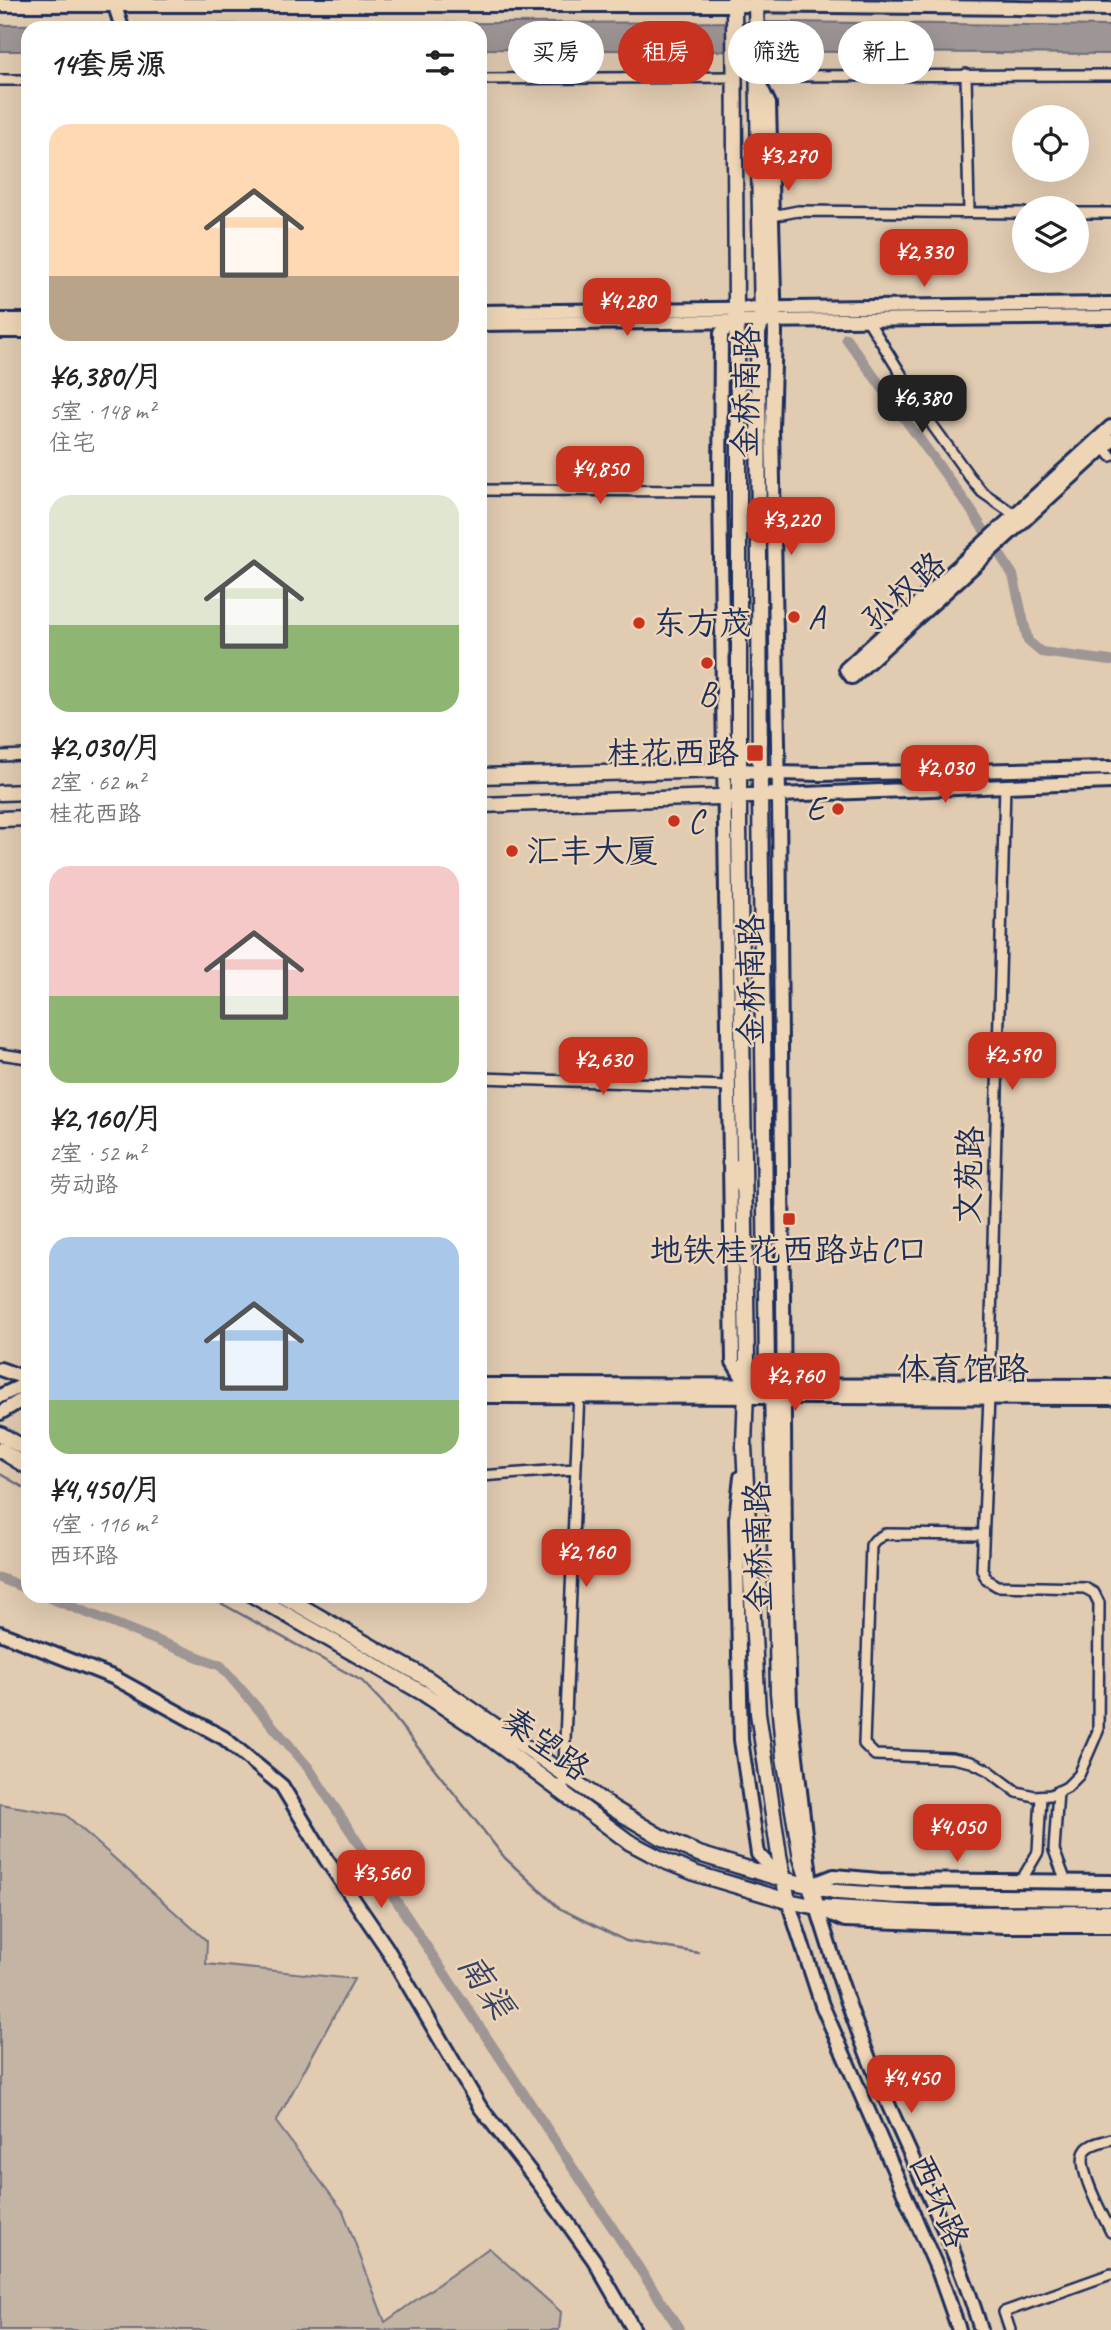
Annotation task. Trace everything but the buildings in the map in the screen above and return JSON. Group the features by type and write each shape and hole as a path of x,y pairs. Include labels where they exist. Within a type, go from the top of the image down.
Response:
{"main road":[{"path":"1017,0 1111,1"},
{"path":"0,5 110,3 1111,9"},
{"path":"110,3 116,21"},
{"path":"732,770 739,447 734,84"},
{"name":"金桥南路","path":"758,84 772,428 779,795 778,1692 788,1782 802,1858 817,1907"},
{"name":"金桥南路","path":"762,84 769,104 772,216 768,314 758,333 760,796 767,1369 777,1391"},
{"path":"487,312 768,314 1111,304"},
{"path":"487,324 736,314"},
{"path":"733,797 720,491 721,334 736,314"},
{"path":"768,314 867,319 1111,317"},
{"path":"0,320 21,320"},
{"path":"0,331 21,331"},
{"name":"孙权路","path":"984,550 846,669 852,677 984,550 1011,523 1111,427"},
{"path":"758,454 772,428"},
{"name":"孙权路","path":"1011,523 1109,448"},
{"path":"487,776 732,770 820,775 1111,768"},
{"path":"487,805 1111,782"},
{"path":"0,793 21,792"},
{"name":"金桥南路","path":"733,797 728,1086 733,1362 746,1391"},
{"name":"金桥南路","path":"733,797 744,1189 744,1446 758,1713 782,1879 788,1901"},
{"path":"0,819 21,818"},
{"path":"765,1135 780,1111"},
{"path":"730,1163 744,1189"},
{"path":"0,1369 21,1378"},
{"path":"0,1396 21,1385"},
{"name":"体育馆路","path":"487,1385 578,1391"},
{"name":"体育馆路","path":"487,1396 578,1391 989,1391 1111,1386"},
{"name":"体育馆路","path":"989,1391 1111,1398"},
{"path":"0,1413 21,1400"},
{"path":"0,1434 21,1446"},
{"path":"0,1450 21,1462"},
{"name":"秦望路","path":"266,1603 423,1693 564,1791 629,1842 697,1874 817,1907 936,1914 1111,1913"},
{"name":"秦望路","path":"294,1603 428,1679 614,1809 661,1837 699,1854 782,1879 838,1892 897,1896 1111,1898"},
{"path":"0,1633 115,1678 224,1738 282,1786 326,1859 386,1947 480,2107 594,2260 634,2330"},
{"name":"秦望路","path":"811,1885 834,1876 879,1880 1111,1882"},
{"name":"西环路","path":"788,1901 822,2005 939,2273 959,2330"},
{"name":"秦望路","path":"817,1907 845,1920 1006,1926 1111,1926"},
{"name":"西环路","path":"817,1907 845,2000 960,2270 981,2330"}],"street":[{"path":"824,71 1111,75"},
{"path":"966,74 969,212"},
{"path":"487,79 728,77"},
{"path":"0,80 21,80"},
{"path":"772,216 798,211 1012,213"},
{"path":"1089,213 1111,213"},
{"path":"867,319 933,426 969,476 1011,523"},
{"path":"487,490 720,491"},
{"path":"0,756 21,755"},
{"name":"文苑路","path":"1005,785 982,1570 983,1576 991,1584 1084,1588 1094,1593 1097,1598 1098,1731"},
{"path":"0,1054 21,1057"},
{"path":"487,1078 728,1086"},
{"path":"564,1791 578,1391"},
{"path":"487,1475 575,1469"},
{"path":"983,1535 885,1534 872,1545 864,1744 866,1749 875,1755 952,1758 971,1762 988,1770 1017,1792 1041,1796 1067,1787 1079,1775 1098,1731 1111,1731"},
{"path":"1058,1791 1054,1850 1066,1882"},
{"path":"1021,1881 1038,1852 1041,1796"},
{"path":"1111,2139 1088,2146 1083,2153 1083,2169 1111,2232"},
{"path":"1010,2330 1004,2312 1111,2274"}],"shaded area":[{"path":"714,22 728,22 728,51 714,51"},
{"path":"824,22 838,23 838,52 824,52"},
{"path":"487,23 508,23 508,49 487,49"},
{"path":"604,23 618,23 618,50 604,50"},
{"path":"934,24 1111,26 1111,54 934,53"},
{"path":"0,25 21,25 21,51 0,51"},
{"path":"0,1804 66,1815 207,1941 206,1964 354,1979 276,2122 343,2211 385,2322 489,2248 561,2312 559,2330 0,2330"}],"waterway":[{"path":"846,338 969,507 1013,575 1028,641 1041,652 1111,661"},
{"path":"0,1474 21,1486"},
{"name":"南渠","path":"0,1578 21,1586"},
{"name":"南渠","path":"63,1603 221,1666 308,1767 680,2330"},
{"path":"221,1603 362,1681 382,1702 505,1858 559,1908 626,1941 699,1953"}],"place":[{"name":"A","path":"794,617"},
{"name":"东方茂","path":"639,623"},
{"name":"B","path":"707,663"},
{"name":"桂花西路","path":"755,753"},
{"name":"E","path":"838,809"},
{"name":"C","path":"674,821"},
{"name":"汇丰大厦","path":"512,851"},
{"name":"地铁桂花西路站C口","path":"789,1219"}]}
